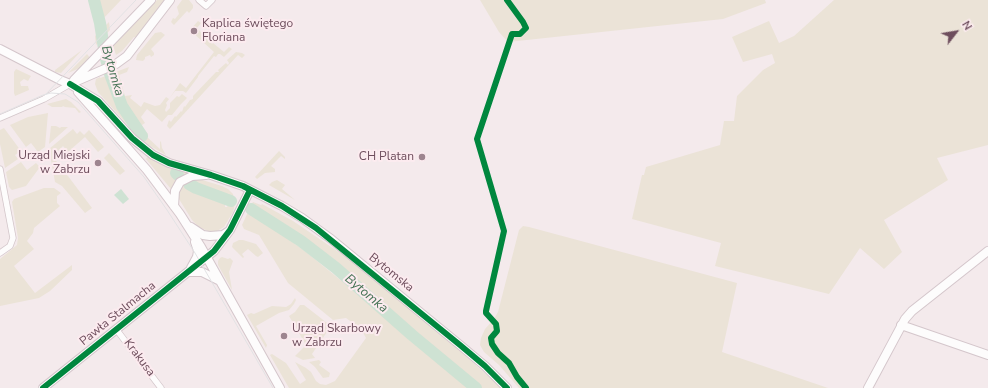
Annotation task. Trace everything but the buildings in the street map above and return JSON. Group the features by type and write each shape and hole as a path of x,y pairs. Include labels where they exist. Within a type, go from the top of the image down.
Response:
{"street":[{"path":"70,84 151,0"},
{"path":"0,118 44,99 70,84 116,64 127,56 170,0"},
{"path":"200,0 206,6 212,0"},
{"path":"0,49 70,84 98,102 146,151 169,163 211,175"},
{"path":"70,84 147,170 186,223 280,388"},
{"path":"0,169 14,238 10,246 0,253"},
{"name":"Bytomska","path":"174,206 175,191 180,182 192,176 211,175 250,190 282,206 331,238 485,366 507,388"},
{"path":"207,258 230,230 250,190"},
{"path":"186,223 198,232 210,236 223,235 230,230"},
{"name":"Pawła Stalmacha","path":"186,223 196,243 198,251 196,260 188,272"},
{"path":"868,388 901,325 912,311 988,251"},
{"name":"Pawła Stalmacha","path":"43,388 207,258"},
{"path":"188,272 202,272 220,282"},
{"path":"901,325 988,355"},
{"name":"Krakusa","path":"116,329 161,388"}],"shaded area":[{"path":"97,0 121,0 103,19"},
{"path":"157,0 166,0 136,38 134,37 122,51 116,55 113,46"},
{"path":"182,0 189,0 193,5 193,8 189,13 187,11 174,25 171,22 173,18 175,19 179,14 177,7"},
{"path":"480,0 765,0 766,3 723,19 508,42 499,32"},
{"path":"834,0 988,0 988,145 937,158 948,180 884,220 902,252 884,269 860,248 829,294 715,266 721,243 632,219 642,175 644,175 646,167 720,145 724,121 734,121 737,96 763,70 775,63 772,54 743,62 732,37 769,21 779,43 794,36"},
{"path":"198,21 201,23 197,28 212,44 213,43 224,52 229,47 232,49 224,57 220,54 216,57 214,56 186,93 183,91 175,91 169,99 180,83 186,88 214,52 190,30"},
{"path":"109,22 110,30 96,45 95,36"},
{"path":"161,32 165,35 151,49 154,55 151,57 150,55 145,57 143,61 136,60 137,55 155,33"},
{"path":"82,50 61,73 55,72 55,70"},
{"path":"236,52 245,55 242,58 238,55 170,129 167,126 169,120 171,122 175,116 176,117 181,111 182,112 184,106 185,107 190,100 193,99 193,96 216,72 219,72 218,70 226,63 228,65 229,63 227,60"},
{"path":"87,54 91,59 80,68 68,73"},
{"path":"129,67 127,72 119,75 125,96 132,95 130,98 141,107 144,102 155,106 160,105 166,97 169,99 166,103 166,112 170,108 170,103 177,96 179,97 182,94 187,98 172,115 168,115 162,122 147,109 141,117 145,123 142,125 143,129 148,134 141,140 98,92 95,84 96,79 106,76 112,86 120,107 140,137 143,134 122,97 113,73"},
{"path":"16,69 31,76 28,81 24,79 20,82 21,86 28,86 29,90 15,96 14,72"},
{"path":"66,99 81,112 79,113 75,108 63,106 52,107 47,104"},
{"path":"48,113 45,147 38,152 31,143 26,147 10,125 28,117"},
{"path":"51,126 60,128 68,127 49,144"},
{"path":"4,128 21,151 15,155 18,159 5,168 0,144 0,130"},
{"path":"73,129 77,134 80,131 84,135 89,130 104,147 98,152 85,137 68,152 63,146 53,156 64,173 68,176 92,208 85,213 62,186 55,182 49,149"},
{"path":"147,137 160,149 160,141 166,155 143,142"},
{"path":"279,151 285,159 281,156 271,166 275,169 275,172 265,173 257,179 255,177"},
{"path":"109,153 125,171 120,175 104,158"},
{"path":"148,156 163,164 188,173 177,180 171,189 146,159"},
{"path":"21,162 27,170 36,163 40,167 26,186 12,190 9,187 6,172"},
{"path":"199,179 222,186 233,194 235,204 233,212 224,227 217,231 208,231 199,227 192,220 178,196 179,188 188,180","holes":["191,182 197,186 228,196 229,193 229,196 233,198 230,204 225,207 225,202 193,190 187,186"]},
{"path":"277,180 285,185 282,189 295,200 269,185"},
{"path":"44,188 54,188 61,193 57,196 57,203 60,206 34,228 33,233 27,241 34,249 14,266 35,293 72,265 72,270 50,291 39,298 0,306 0,259 17,245 18,238 12,202 14,199"},
{"path":"121,189 129,199 123,204 114,195"},
{"path":"253,202 262,204 293,221 352,261 467,357 501,388 480,388 316,250 298,236 251,205"},
{"path":"248,212 262,219 306,252 381,313 469,388 289,388 270,355 272,354 286,363 300,384 306,380 295,362 311,372 316,381 320,384 326,385 335,381 366,338 361,329 346,318 333,320 288,283 259,235 244,229 242,225"},
{"path":"523,226 737,283 722,352 828,388 519,388 499,365 484,352 480,345 485,329 498,312 519,230"},
{"path":"239,240 256,244 263,253 258,257 248,249 242,254 244,257 243,258 232,247 233,243"},
{"path":"222,257 228,259 230,258 233,261 229,272 232,290 218,265 218,261"},
{"path":"295,298 296,300 294,304 289,310 279,313 256,326 267,345 266,348 247,315 251,313 254,314 272,306 286,307 291,304"},
{"path":"300,305 304,305 331,326 312,354 315,358 303,360 295,356 306,345 289,316 295,312"},
{"path":"319,360 321,362 319,365 330,373 329,377 323,378 315,367 309,362"}],"waterway":[{"name":"Bytomka","path":"94,0 110,74 122,106 142,136"},
{"name":"Bytomka","path":"189,184 231,201"},
{"name":"Bytomka","path":"251,209 301,241 336,268 412,335 476,388"}],"tram line":[{"path":"45,95 136,0"},
{"path":"0,114 51,93 65,94 78,102 144,177 167,210 195,253 273,388"}],"cycle path":[{"path":"507,0 526,28 520,34 512,34 477,139 504,231 486,311 486,313 496,324 497,331 491,338 492,344 498,353 509,363 517,377 526,388"},
{"path":"70,84 98,101 132,138 153,155 169,163 243,186 282,206 316,228 460,345 485,366 507,388"},
{"path":"43,388 214,251 230,230 250,190"}],"place":[{"name":"Kaplica świętego Floriana","path":"194,31"},
{"name":"CH Platan","path":"422,157"},
{"name":"Urząd Miejski w Zabrzu","path":"98,163"},
{"name":"Urząd Skarbowy w Zabrzu","path":"284,336"}]}
